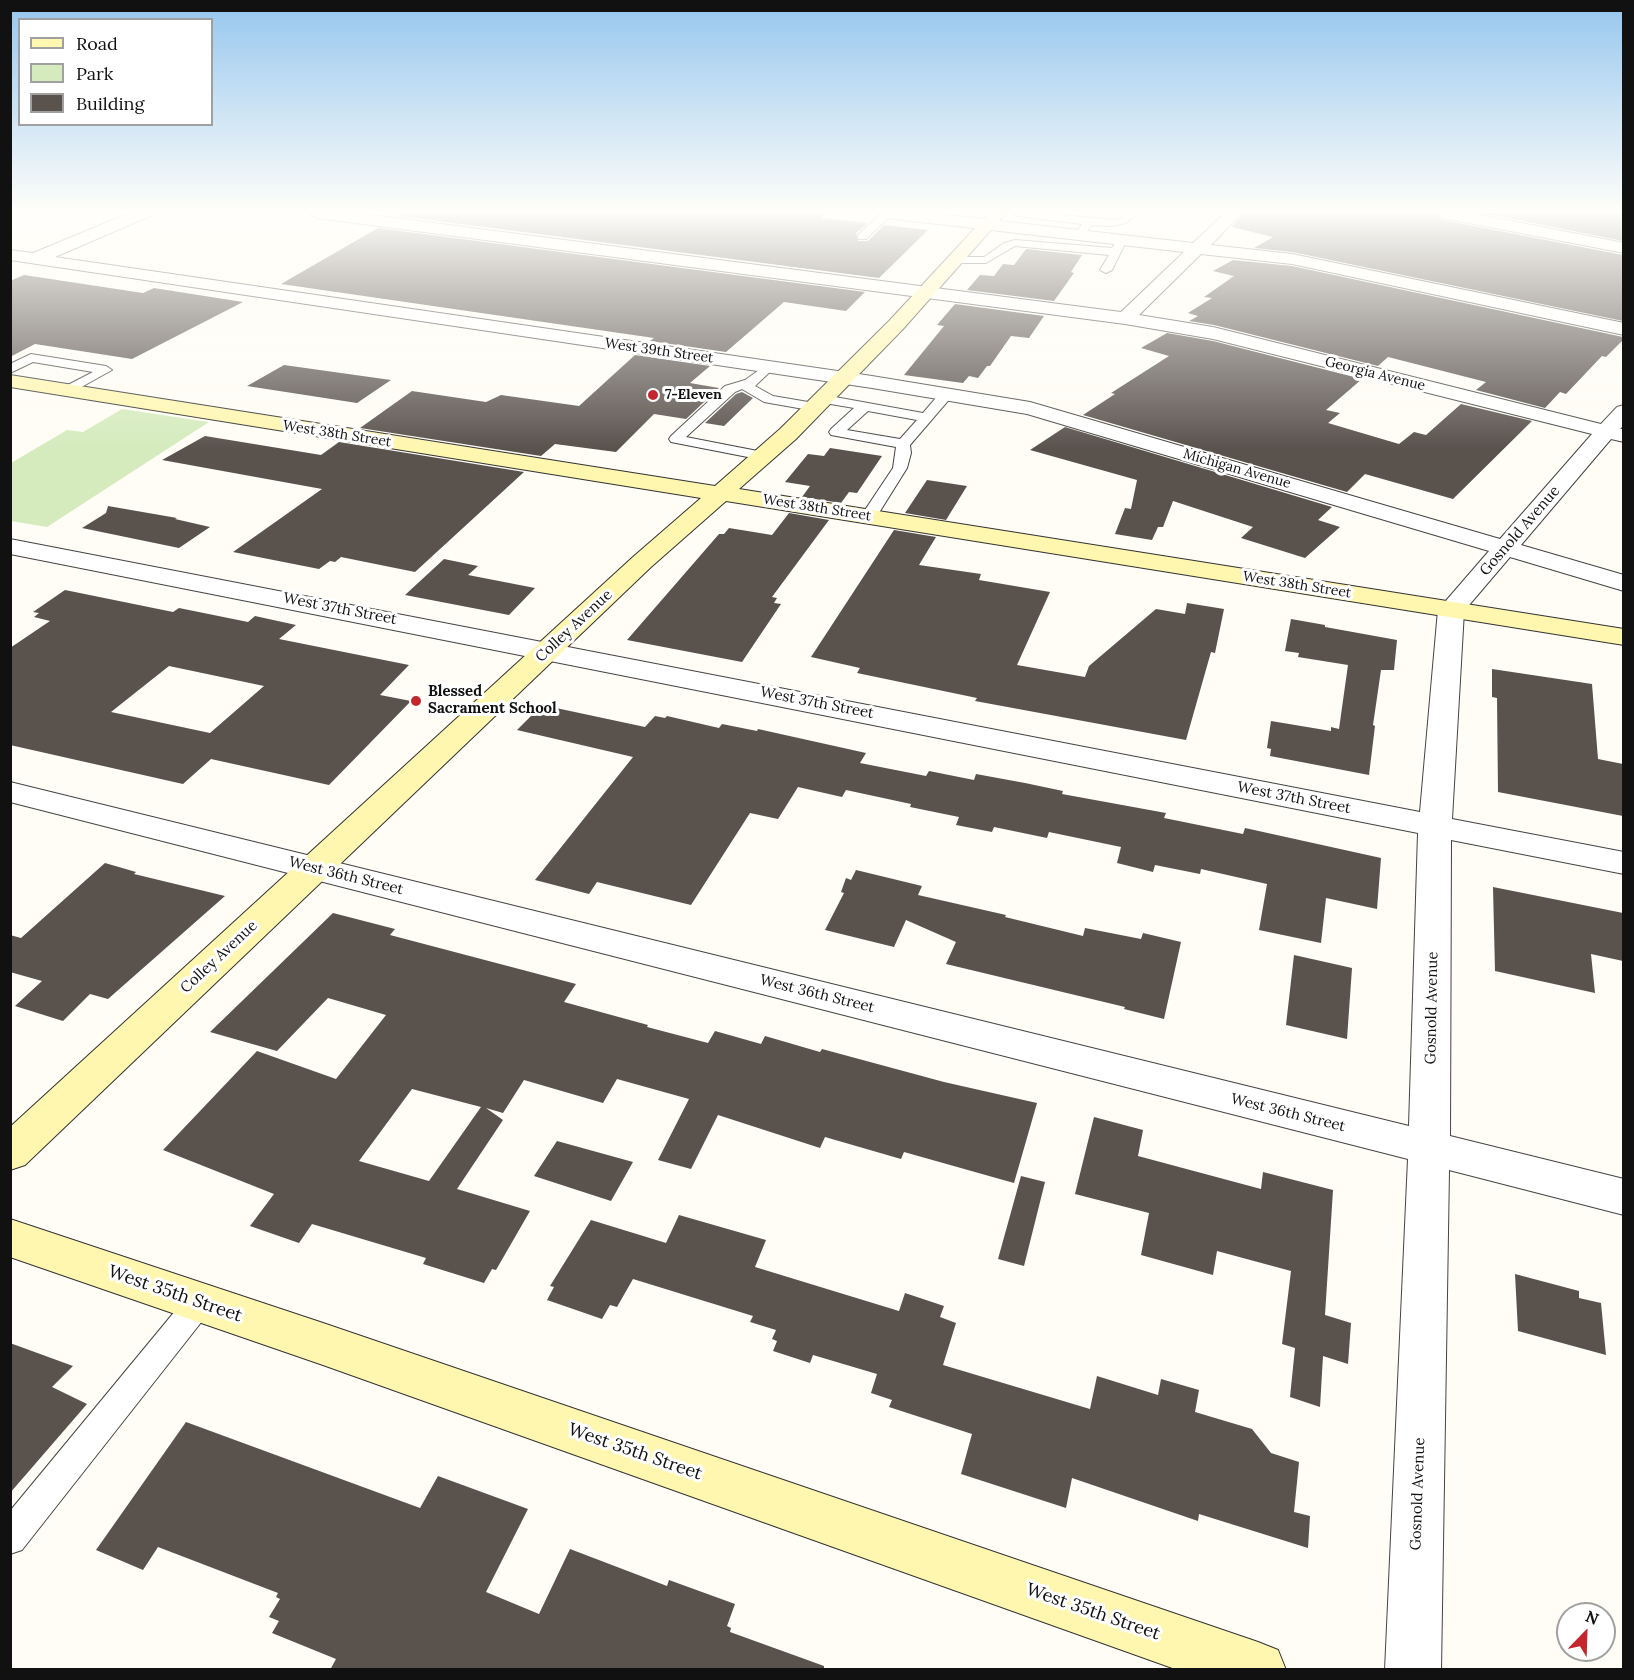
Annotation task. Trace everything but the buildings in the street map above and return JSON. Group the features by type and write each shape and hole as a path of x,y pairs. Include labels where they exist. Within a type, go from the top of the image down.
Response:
{"main road":[{"name":"Colley Avenue","path":"10,1153 642,562 722,494 820,403 927,291"},
{"name":"West 38th Street","path":"10,381 870,516 1623,638"},
{"name":"West 35th Street","path":"10,1238 1258,1670"}],"street":[{"name":"West 39th Street","path":"261,291 844,378"},
{"name":"Georgia Avenue","path":"905,291 1125,318 1213,333 1614,434"},
{"path":"1125,318 1153,291"},
{"path":"1448,291 1623,329"},
{"name":"Michigan Avenue","path":"844,378 1030,408 1623,583"},
{"name":"Gosnold Avenue","path":"1413,1670 1435,826 1451,610 1614,434 1623,411"},
{"name":"West 37th Street","path":"10,546 1623,863"},
{"name":"West 36th Street","path":"10,792 1623,1197"}],"lane":[{"path":"10,369 31,358 106,370 67,391"},
{"path":"763,456 676,440 730,389 750,383 769,367"},
{"path":"744,385 769,399 866,406 925,417"},
{"path":"870,516 900,468 904,453 903,444 946,394"},
{"path":"866,406 836,432 903,444"},
{"path":"10,1538 200,1302"}],"green space":[{"path":"122,409 209,422 47,527 11,521 11,463 67,430 83,432"}],"place":[{"name":"7-Eleven","path":"653,395"},
{"name":"Blessed Sacrament School","path":"416,701"}]}
